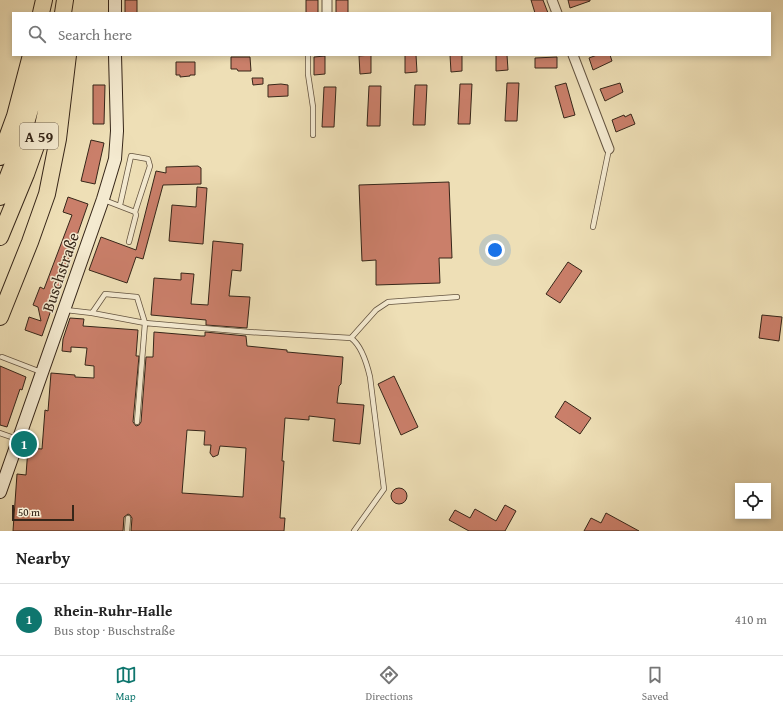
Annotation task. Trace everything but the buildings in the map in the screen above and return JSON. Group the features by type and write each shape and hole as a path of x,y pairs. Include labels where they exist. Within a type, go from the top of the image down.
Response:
{"highway":[{"path":"41,12 44,0"},
{"path":"47,12 48,0"},
{"path":"63,12 65,0"},
{"path":"68,0 68,12"},
{"path":"0,157 15,116 32,56"},
{"name":"A 59","path":"0,197 18,151 35,92 42,56"},
{"name":"A 59","path":"0,237 26,174 43,126 58,56"},
{"path":"0,317 30,242 47,194 58,139 68,56"}],"street":[{"path":"115,0 115,12"},
{"path":"327,0 327,12"},
{"path":"552,0 557,12"},
{"name":"Buschstraße","path":"1,487 103,199 115,159 117,131 115,56"},
{"path":"572,56 609,149"}],"lane":[{"path":"308,56 308,74 313,107 313,135"},
{"path":"593,227 609,149"},
{"path":"120,205 131,156 148,159 150,166 135,212 136,215 129,242"},
{"path":"103,199 135,212"},
{"path":"92,313 105,294 137,297 145,323 137,422"},
{"path":"352,338 376,310 388,302 457,297"},
{"path":"64,310 92,313 145,323 249,332 352,338 356,342 367,363 370,377 384,489 354,531"},
{"path":"2,358 42,372"},
{"path":"0,433 18,440"},
{"path":"127,531 128,518"}],"place":[{"name":"Rhein-Ruhr-Halle","path":"24,444"}]}
